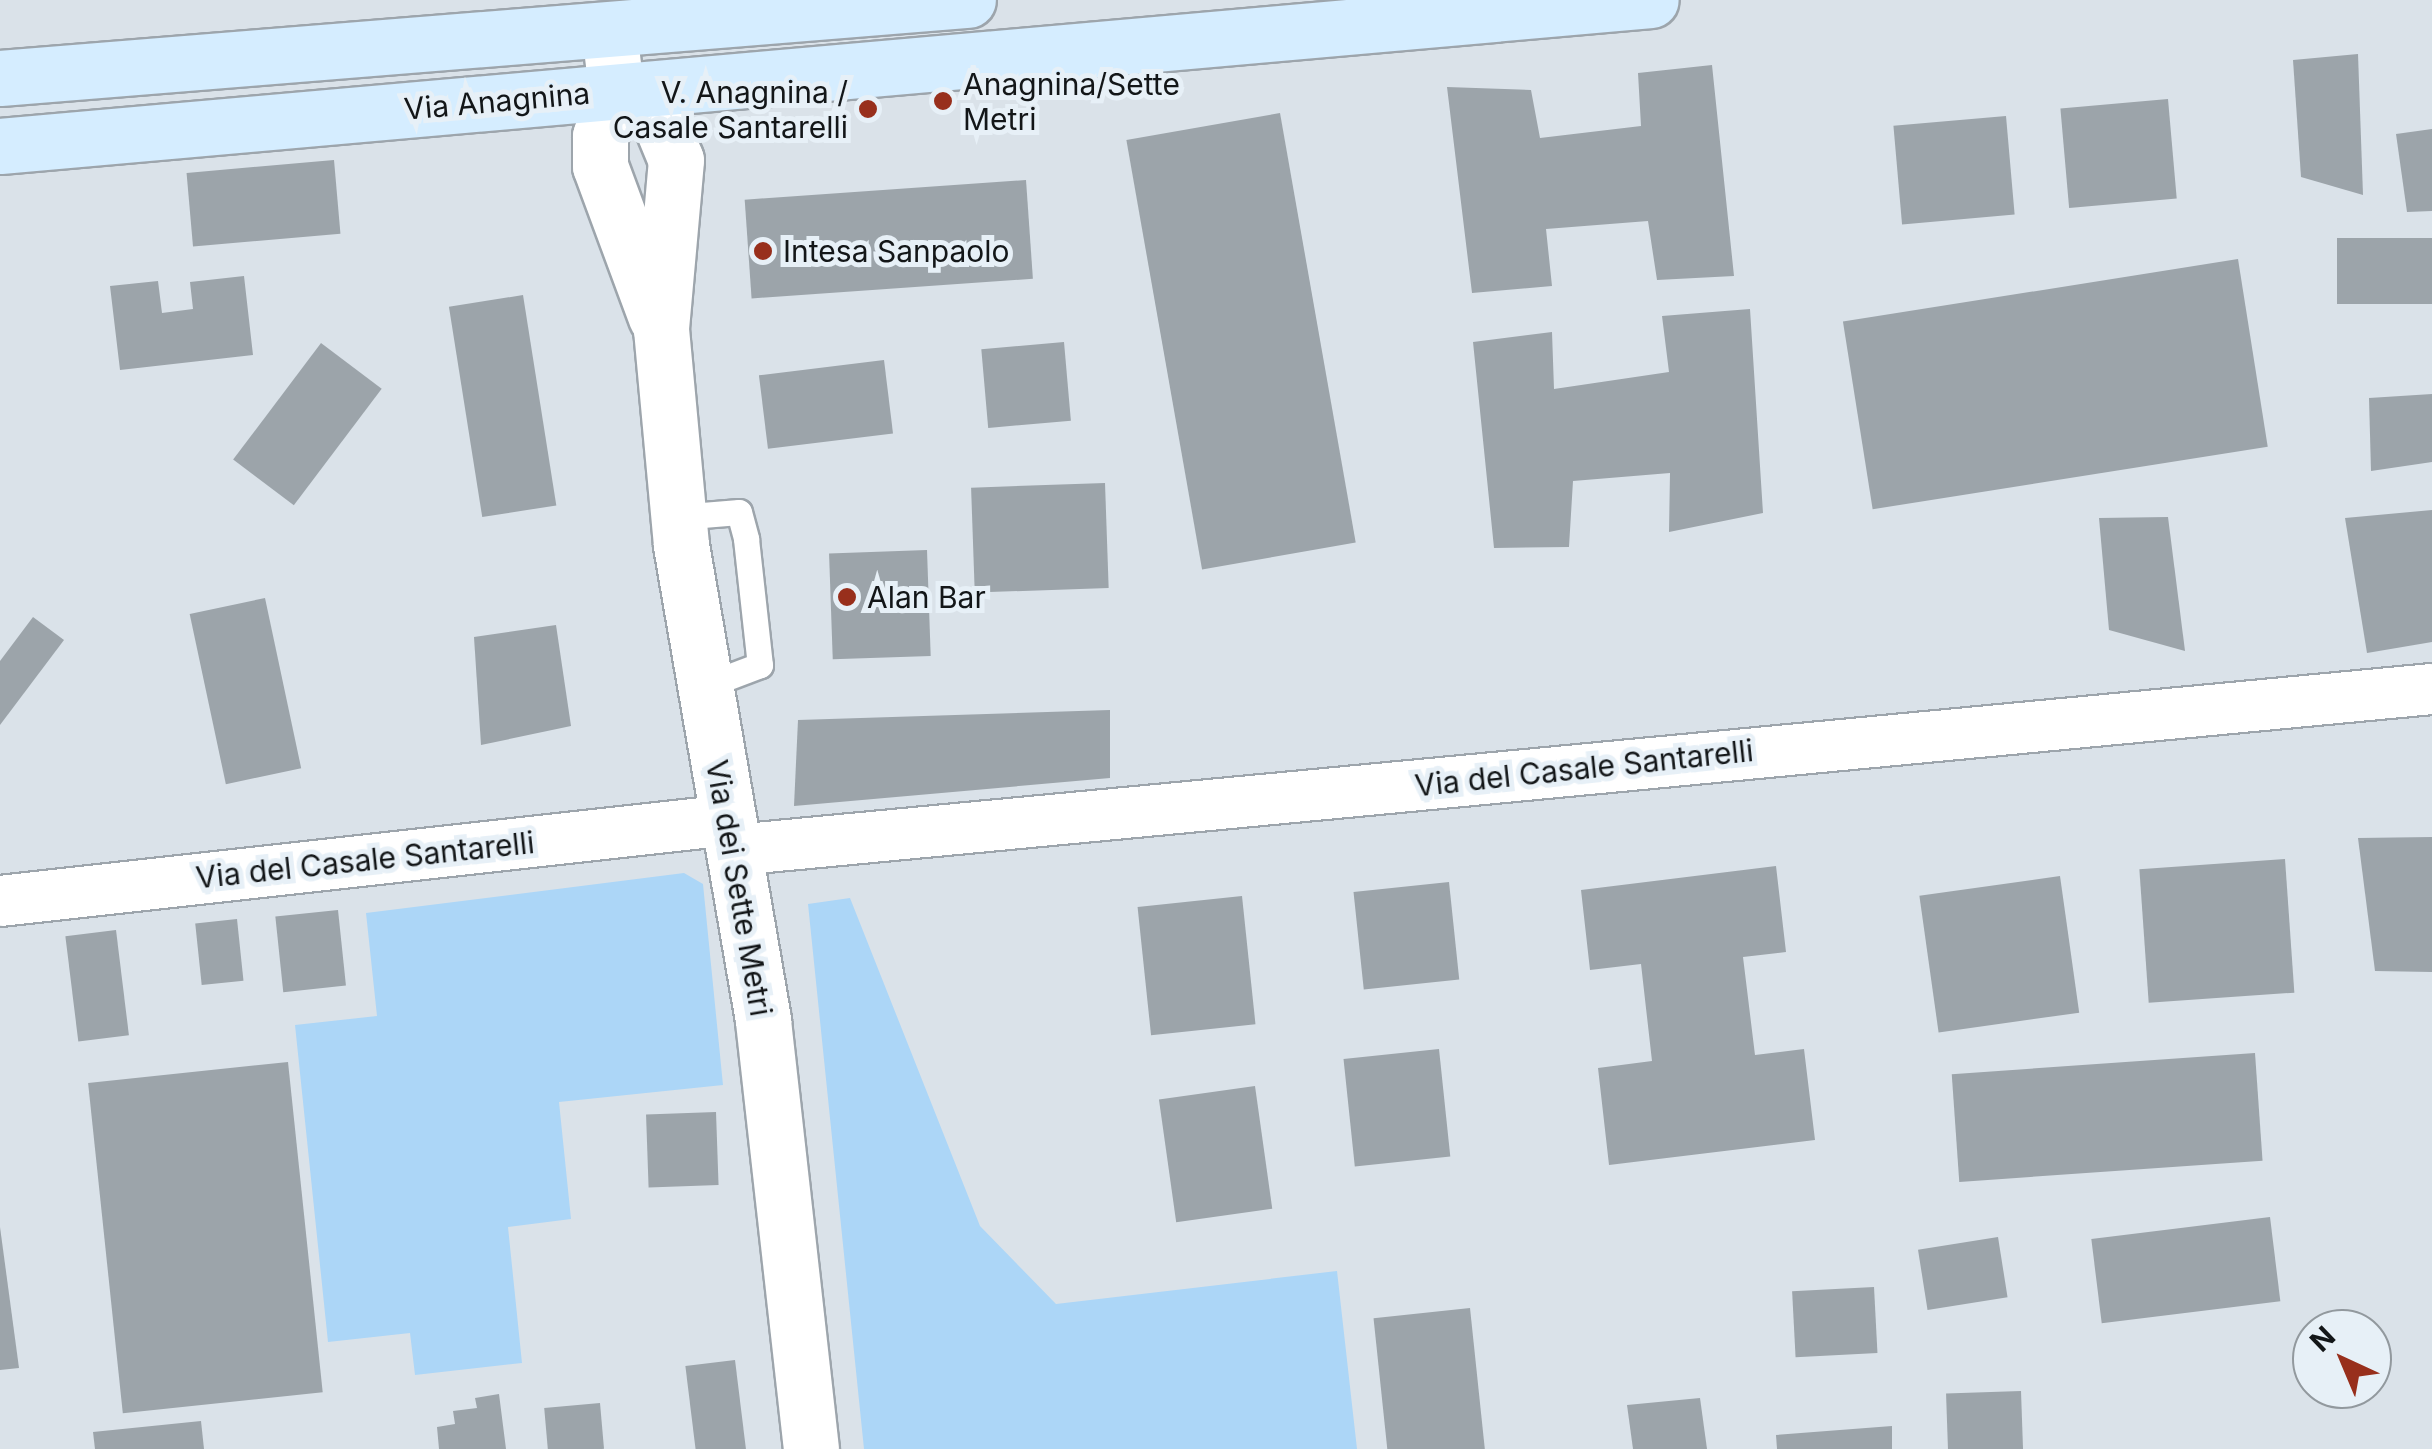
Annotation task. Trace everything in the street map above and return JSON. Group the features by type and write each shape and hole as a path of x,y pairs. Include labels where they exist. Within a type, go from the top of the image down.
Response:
{"main road":[{"name":"Via Anagnina","path":"0,146 1651,0"},
{"name":"Via Anagnina","path":"0,78 947,1"}],"street":[{"path":"609,30 616,90"},
{"name":"Via dei Sette Metri","path":"661,329 600,166 600,136 616,90 660,120 676,160 661,329 678,517 702,687 763,1020 810,1449"},
{"name":"Via del Casale Santarelli","path":"0,901 2432,689"}],"shaded area":[{"path":"684,873 703,884 723,1085 559,1102 571,1219 508,1227 522,1363 415,1375 410,1333 328,1342 295,1025 377,1016 366,913"},
{"path":"850,898 980,1226 1056,1304 1337,1271 1357,1449 864,1449 808,904"}],"building":[{"path":"2358,54 2363,195 2301,177 2293,60"},
{"path":"1712,65 1734,276 1657,280 1648,221 1546,229 1552,286 1472,293 1447,87 1531,90 1540,138 1641,126 1638,73"},
{"path":"2168,99 2177,199 2069,208 2060,108"},
{"path":"1280,113 1356,542 1202,569 1126,140"},
{"path":"2006,116 2015,215 1902,224 1893,126"},
{"path":"2432,129 2432,211 2407,212 2396,134"},
{"path":"334,160 340,234 193,247 187,173"},
{"path":"1026,180 1033,279 752,298 745,200"},
{"path":"2337,238 2432,238 2432,304 2337,304"},
{"path":"2238,259 2268,447 1873,509 1843,322"},
{"path":"244,276 253,355 120,370 110,286 158,281 162,313 193,309 190,282"},
{"path":"523,295 556,505 482,517 449,307"},
{"path":"1750,309 1763,513 1669,532 1670,473 1573,481 1569,547 1494,548 1473,342 1552,332 1554,389 1669,372 1662,316"},
{"path":"1064,342 1071,421 988,428 981,349"},
{"path":"321,343 382,389 294,505 233,460"},
{"path":"884,360 893,433 768,449 759,375"},
{"path":"2432,394 2432,462 2371,471 2369,398"},
{"path":"1105,483 1109,588 975,593 971,488"},
{"path":"2432,510 2432,642 2367,653 2345,518"},
{"path":"2168,517 2185,651 2109,630 2099,518"},
{"path":"927,550 931,656 833,659 829,553"},
{"path":"265,598 301,768 226,784 190,614"},
{"path":"33,617 64,640 0,725 0,661"},
{"path":"556,625 571,726 481,745 474,637"},
{"path":"1110,710 1110,778 794,806 798,720"},
{"path":"2432,837 2432,972 2375,971 2358,838"},
{"path":"2285,859 2294,993 2149,1003 2139,869"},
{"path":"1776,866 1786,952 1743,957 1755,1055 1804,1049 1815,1140 1609,1165 1598,1068 1652,1061 1641,964 1590,970 1581,890"},
{"path":"2060,876 2079,1013 1939,1032 1919,896"},
{"path":"1449,882 1459,979 1364,989 1354,892"},
{"path":"1242,896 1255,1024 1151,1035 1138,907"},
{"path":"338,910 346,986 283,992 275,917"},
{"path":"237,919 243,981 202,985 195,923"},
{"path":"116,930 129,1035 78,1041 65,936"},
{"path":"1439,1049 1450,1156 1355,1166 1344,1059"},
{"path":"2255,1053 2263,1161 1959,1182 1952,1074"},
{"path":"288,1062 323,1392 123,1413 88,1083"},
{"path":"1255,1086 1272,1209 1176,1222 1159,1099"},
{"path":"716,1112 719,1185 649,1187 646,1114"},
{"path":"2270,1217 2280,1301 2102,1323 2091,1239"},
{"path":"0,1227 19,1368 0,1370"},
{"path":"1998,1237 2008,1297 1928,1310 1918,1250"},
{"path":"1874,1287 1877,1353 1796,1357 1792,1291"},
{"path":"1470,1308 1485,1449 1387,1449 1374,1318"},
{"path":"735,1360 746,1449 696,1449 685,1366"},
{"path":"2021,1391 2023,1449 1948,1449 1946,1394"},
{"path":"499,1394 506,1449 439,1449 437,1427 455,1424 453,1411 477,1408 475,1398"},
{"path":"1700,1398 1707,1449 1633,1449 1627,1405"},
{"path":"600,1403 604,1449 548,1449 544,1408"},
{"path":"201,1421 204,1449 95,1449 93,1432"},
{"path":"1892,1426 1892,1449 1777,1449 1776,1435"}],"place":[{"name":"Anagnina/Sette Metri","path":"943,101"},
{"name":"V. Anagnina / Casale Santarelli","path":"868,109"},
{"name":"Intesa Sanpaolo","path":"763,251"},
{"name":"Alan Bar","path":"847,597"}]}
